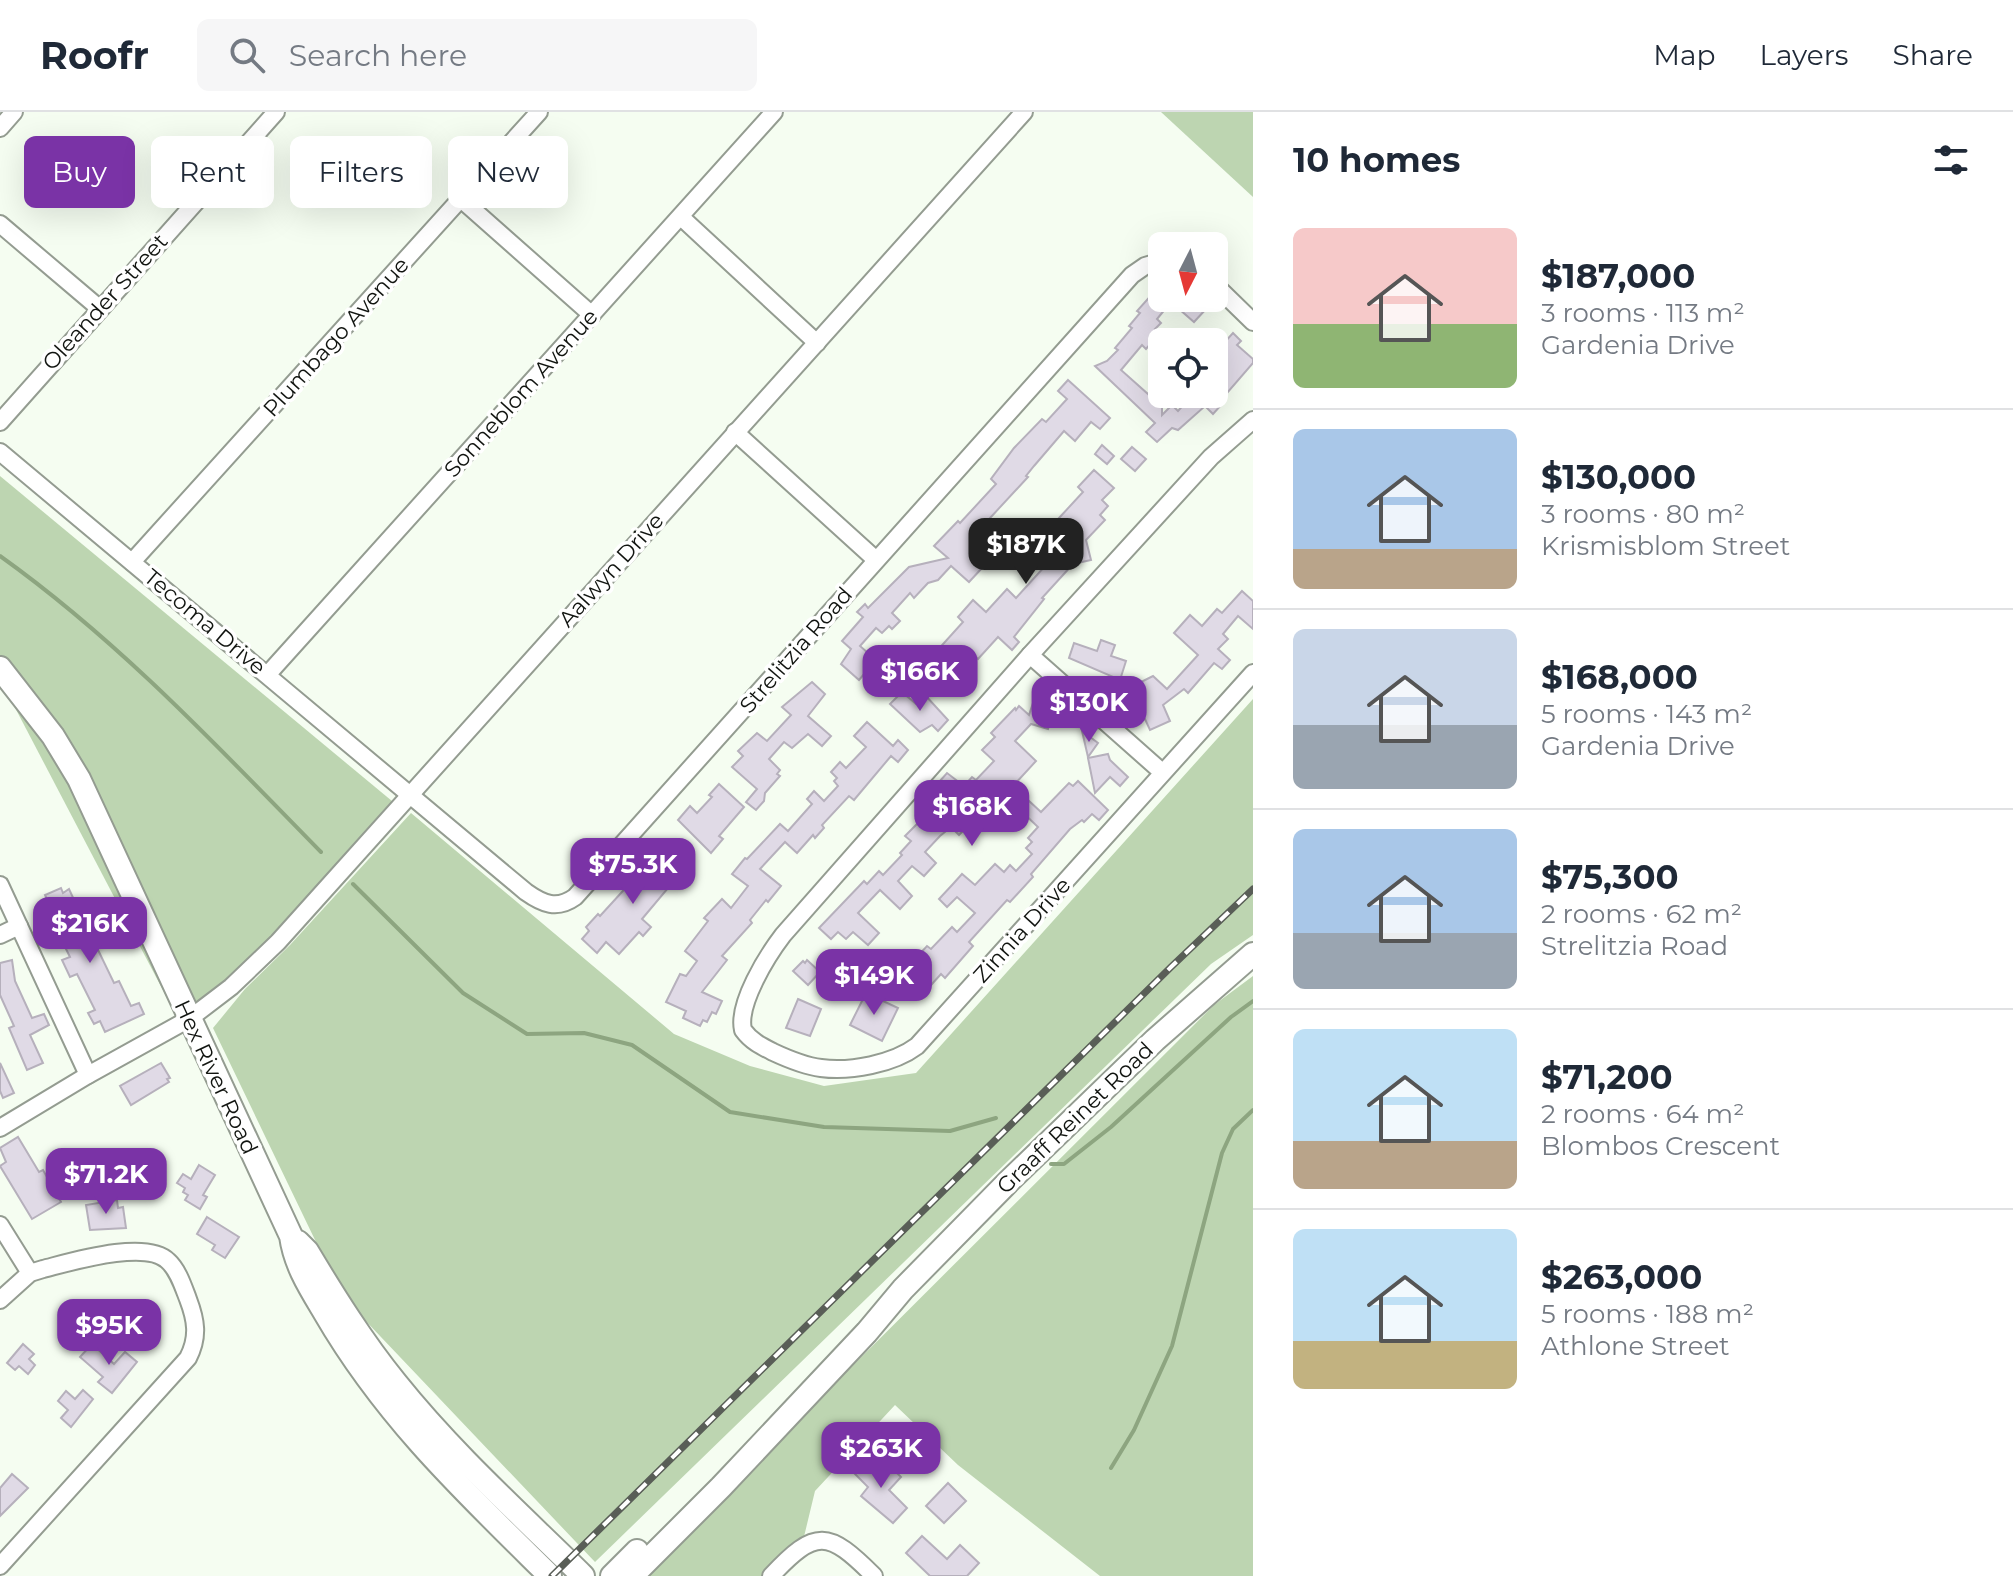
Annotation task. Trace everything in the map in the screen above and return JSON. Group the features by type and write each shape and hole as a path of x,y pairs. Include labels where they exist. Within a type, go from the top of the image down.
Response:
{"street":[{"path":"0,128 14,112"},
{"name":"Oleander Street","path":"0,422 276,112"},
{"name":"Plumbago Avenue","path":"517,136 539,112"},
{"name":"Sonneblom Avenue","path":"268,674 774,112"},
{"name":"Aalwyn Drive","path":"0,1128 189,1019 231,987 278,942 1024,112"},
{"name":"Plumbago Avenue","path":"132,562 453,208"},
{"path":"471,208 592,315"},
{"path":"681,217 817,343"},
{"path":"0,224 99,308"},
{"name":"Strelitzia Road","path":"409,795 538,901 553,905 568,902 1132,275 1148,265"},
{"path":"1228,298 1253,322"},
{"path":"1162,772 1030,655 1211,457 1253,420"},
{"path":"735,432 875,559"},
{"name":"Tecoma Drive","path":"0,452 409,795"},
{"name":"Zinnia Drive","path":"1030,655 783,935 764,963 742,1017 743,1030 757,1044 819,1068 858,1066 908,1053 1253,673"},
{"name":"Hex River Road","path":"0,668 53,736 79,779 291,1236 293,1256 333,1328 393,1414 429,1455 550,1576"},
{"path":"0,885 88,1075"},
{"path":"0,935 19,926"},
{"name":"Graaff Reinet Road","path":"632,1576 831,1372 903,1289 1079,1111 1253,954"},
{"path":"0,1225 30,1273"},
{"name":"Hex River Road","path":"291,1236 307,1251 347,1317 395,1383 448,1443 577,1570"},
{"path":"0,1300 30,1273 140,1250 158,1253 176,1271 194,1315 196,1332 188,1358 0,1566"},
{"name":"Graaff Reinet Road","path":"612,1576 880,1307 903,1289"},
{"path":"771,1576 802,1545 814,1541 834,1542 874,1576"},
{"path":"577,1570 603,1567 637,1551"}],"green space":[{"path":"1161,112 1253,112 1253,197"},
{"path":"0,476 398,806 231,978 177,1017 0,679"},
{"path":"1253,699 1253,935 1211,964 595,1562 342,1296 213,1028 245,989 290,945 411,813 674,1034 750,1066 824,1086 916,1073"},
{"path":"1253,976 1253,1576 1100,1576 958,1465 895,1405 815,1491 802,1545 772,1576 642,1576 1214,1005"}],"building":[{"path":"1148,299 1148,312 1163,312 1157,319 1161,323 1156,328 1148,328 1148,347 1146,349 1142,345 1121,370 1148,394 1148,408 1162,408 1162,415 1169,408 1178,411 1181,408 1203,408 1178,430 1172,428 1157,442 1146,432 1155,423 1095,366 1107,361 1118,350 1115,348 1140,313 1137,311"},
{"path":"1182,312 1203,312 1194,322"},
{"path":"1233,333 1241,341 1237,345 1253,359 1253,363 1228,392 1228,339"},
{"path":"1068,380 1110,418 1100,429 1091,422 1075,441 1064,431 990,518 994,522 978,540 993,554 982,568 969,582 951,566 914,598 910,593 892,613 900,621 882,633 876,628 860,646 876,660 859,680 841,664 851,649 842,641 863,617 857,612 865,604 868,608 909,567 948,558 934,546 996,484 991,479 1014,448 1042,419 1046,422 1067,399 1058,391"},
{"path":"1102,445 1114,456 1107,464 1095,454"},
{"path":"1132,447 1146,459 1135,471 1121,459"},
{"path":"1094,470 1114,488 1102,500 1108,506 1100,515 1105,520 1086,540 1091,560 1073,564 1042,598 1014,637 1019,642 1012,650 998,637 978,659 974,655 957,673 954,670 948,677 931,661 963,622 958,617 973,600 986,612 1007,589 1016,598 1066,543 1062,539 1071,530 1059,518 1083,492 1078,487"},
{"path":"1242,591 1253,601 1253,629 1238,616 1223,634 1228,639 1218,649 1230,660 1222,669 1214,663 1188,693 1184,689 1163,705 1170,721 1150,730 1145,719 1140,721 1127,689 1153,676 1167,689 1198,655 1174,633 1190,615 1202,626 1217,609 1222,613"},
{"path":"1101,640 1115,645 1111,656 1126,661 1120,680 1069,658 1074,643 1097,651"},
{"path":"812,682 825,694 808,716 831,736 822,746 808,734 792,748 784,742 769,759 780,770 777,774 780,776 765,793 764,801 756,810 746,802 757,789 732,767 743,756 738,751 757,733 767,741 791,715 782,707"},
{"path":"902,692 916,704 925,695 948,720 938,731 932,725 920,732 890,704"},
{"path":"1034,700 1051,705 1056,715 1048,729 1031,724 1015,741 1036,761 1013,786 1041,812 1069,783 1073,786 1078,781 1108,810 1099,820 1092,814 1070,829 1031,874 1033,877 969,942 973,946 945,978 941,974 922,995 910,985 905,991 896,983 913,966 911,963 927,946 931,949 952,927 957,932 975,913 957,897 947,907 939,899 962,874 975,885 995,864 1004,872 1010,865 1016,871 1032,854 1026,848 1032,842 1028,838 1038,827 1016,806 1013,809 1002,798 991,809 987,806 959,835 951,827 940,836 925,852 936,863 924,876 912,866 898,881 912,896 900,909 880,890 858,913 879,933 868,945 853,932 846,939 838,932 831,939 819,928 864,881 867,884 879,871 883,875 902,855 900,853 911,841 905,836 949,792 939,782 947,773 964,786 972,777 976,780 994,761 982,750 995,737 991,733 1019,706 1029,715"},
{"path":"867,722 893,746 898,740 908,750 898,762 891,756 854,800 849,796 822,825 824,828 815,838 813,835 797,853 785,842 760,869 781,886 768,902 766,900 750,920 752,923 722,956 727,960 702,992 722,1001 716,1014 712,1012 707,1022 703,1020 700,1026 683,1018 686,1011 666,1002 680,974 686,976 697,961 685,951 708,921 704,918 722,899 731,908 748,886 732,874 745,858 780,824 788,831 812,804 807,799 814,791 824,801 838,786 834,781 837,778 831,772 840,762 846,768 866,747 854,736"},
{"path":"1082,731 1098,743 1088,757"},
{"path":"1108,754 1110,760 1128,777 1120,786 1110,777 1095,793 1088,758"},
{"path":"719,784 744,807 719,836 723,839 711,853 678,820 690,806 697,813"},
{"path":"660,841 670,850 665,855 683,876 676,884 673,882 642,919 651,927 643,936 639,932 619,954 606,942 597,953 582,939 589,931 586,927 632,881 636,885 653,868 650,865 655,859 649,853"},
{"path":"61,888 63,893 69,889 75,902 78,900 88,922 85,923 114,983 119,981 131,1006 139,1003 144,1014 105,1032 100,1021 94,1024 88,1013 95,1010 77,974 70,977 62,960 70,957 62,941 66,939 45,895"},
{"path":"12,960 15,981 32,1018 44,1014 49,1025 30,1035 43,1063 27,1070 9,1028 14,1026 0,995 0,963"},
{"path":"807,960 820,972 808,985 793,971"},
{"path":"847,962 859,973 848,985 836,974"},
{"path":"866,993 898,1008 882,1041 850,1025"},
{"path":"798,999 821,1009 810,1036 786,1028"},
{"path":"0,1063 14,1093 3,1098 0,1091"},
{"path":"161,1063 170,1078 167,1079 169,1082 131,1105 120,1086"},
{"path":"18,1137 39,1172 43,1170 61,1202 32,1219 0,1166 6,1162 0,1148"},
{"path":"199,1165 215,1175 203,1195 207,1197 200,1209 185,1200 188,1195 183,1192 185,1188 177,1183 183,1174 191,1179"},
{"path":"117,1200 118,1208 123,1207 126,1228 90,1230 86,1205"},
{"path":"207,1217 239,1237 225,1258 212,1250 215,1245 197,1234"},
{"path":"23,1344 34,1354 29,1359 35,1365 28,1374 19,1366 15,1370 7,1363"},
{"path":"92,1344 114,1364 125,1352 137,1362 112,1393 98,1382 103,1377 80,1357"},
{"path":"83,1390 93,1399 71,1427 61,1418 68,1410 58,1401 66,1391 75,1399"},
{"path":"863,1459 880,1475 890,1466 901,1477 889,1490 907,1508 893,1523 861,1496 868,1487 852,1471"},
{"path":"12,1474 28,1488 0,1516 0,1488"},
{"path":"948,1483 966,1501 944,1523 926,1506"},
{"path":"922,1536 947,1559 960,1545 979,1563 967,1576 930,1576 906,1553"}],"waterway":[{"path":"0,556 86,623 127,660 321,852"},
{"path":"353,884 463,993 527,1034 584,1033 632,1045 730,1112 824,1127 950,1131 996,1118"},
{"path":"1051,1164 1064,1164 1111,1127 1231,1017 1253,1001"},
{"path":"1111,1468 1134,1430 1172,1346 1222,1153 1233,1129 1253,1110"}],"railway":[{"path":"552,1576 1253,889"}]}
